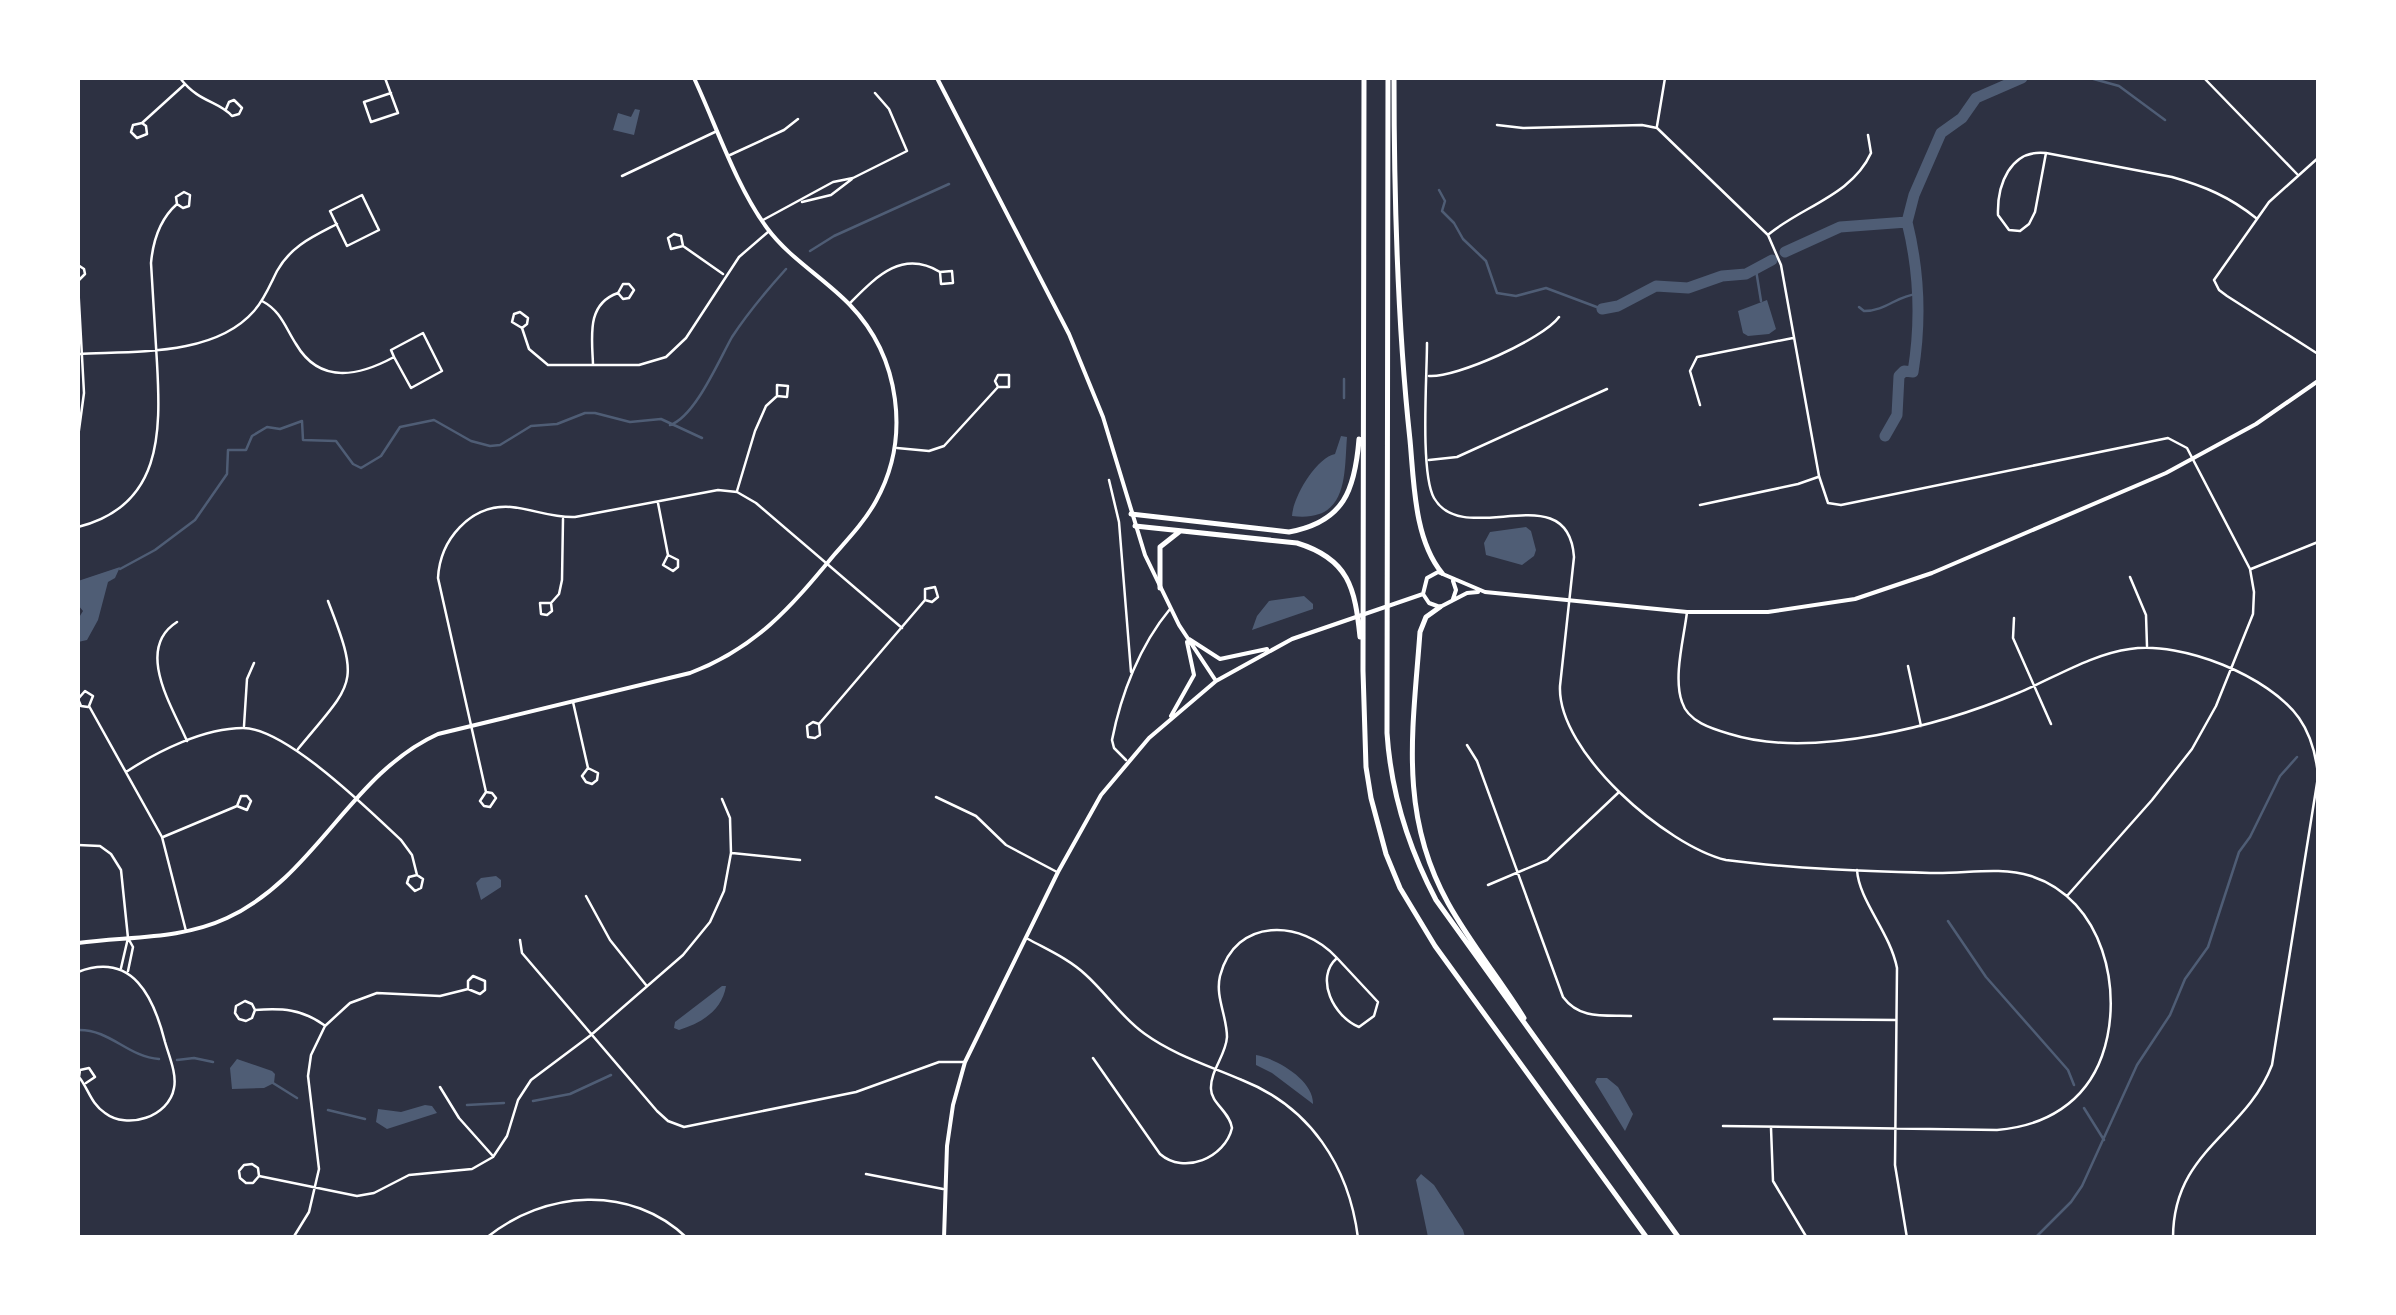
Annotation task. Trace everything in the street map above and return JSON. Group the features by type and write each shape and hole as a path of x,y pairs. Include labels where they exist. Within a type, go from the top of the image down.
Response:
{"highway":[{"path":"1364,78 1363,670 1371,798 1400,888 1444,959 1647,1238"},
{"path":"1391,78 1404,384 1419,512 1431,556 1442,572"},
{"path":"1391,78 1388,758 1404,828 1436,900 1679,1238"},
{"path":"1131,514 1288,532 1319,523 1342,504 1354,482 1362,406"},
{"path":"1135,526 1298,543 1324,553 1343,572 1354,592 1363,670"},
{"path":"1160,588 1160,547 1180,531"},
{"path":"1440,606 1426,617 1420,632 1410,753 1418,827 1435,879 1449,906 1546,1055"}],"main road":[{"path":"78,943 186,932 225,920 275,890 386,768 410,748 438,734 690,673 722,660 768,629 827,564 878,499 895,448 896,412 892,379 873,334 849,304 769,232 694,78"},
{"path":"937,78 1070,334 1103,417 1131,514 1160,588 1186,638 1216,682"},
{"path":"1422,594 1426,578 1442,572 1485,592 1687,612 1768,612 1880,592 2194,459 2256,424 2318,381"},
{"path":"1453,599 1454,580"},
{"path":"1422,594 1429,603 1440,606 1485,592"},
{"path":"1186,638 1220,658 1272,648 1422,594"},
{"path":"1167,721 1194,676 1186,638"},
{"path":"944,1238 949,1126 965,1062 1100,795 1167,721 1216,682 1272,648"}],"street":[{"path":"180,78 207,102 226,109"},
{"path":"386,78 398,114 371,122 364,102 390,92"},
{"path":"1657,128 1666,78"},
{"path":"2204,78 2298,175"},
{"path":"142,123 185,84"},
{"path":"800,202 816,201 838,192 854,178 907,151 889,109 874,93"},
{"path":"730,154 784,130 798,119"},
{"path":"1497,124 1523,128 1657,128 1768,235 1781,265 1819,476 1828,503 1841,505 2168,438 2181,443 2194,459 2250,569 2253,614 2204,728 2176,772 2066,897"},
{"path":"622,176 718,130"},
{"path":"1768,235 1851,183 1871,153 1868,135"},
{"path":"2046,153 2032,219 2020,231 2009,230 1998,215 2005,176 2020,156 2046,153 2192,182 2226,196 2256,218"},
{"path":"2318,158 2256,218 2216,273 2214,284 2318,354"},
{"path":"762,221 833,182 854,178"},
{"path":"362,196 379,230 347,246 336,224 330,211 362,196"},
{"path":"78,527 119,506 135,490 151,464 159,436 152,250 158,230 176,204"},
{"path":"80,354 188,345 221,334 243,322 262,301 280,265 294,248 336,224"},
{"path":"522,328 529,349 542,362 555,366 650,364 673,352 686,338 724,275 747,248 769,232"},
{"path":"683,246 724,275"},
{"path":"78,265 85,274 78,283 84,393 78,437"},
{"path":"849,304 883,272 898,265 925,265 940,272"},
{"path":"592,366 596,311 604,300 618,293"},
{"path":"262,301 282,318 304,356 326,371 355,374 394,357"},
{"path":"1428,376 1453,373 1542,333 1559,317"},
{"path":"423,334 442,371 410,388 394,357 391,350 423,334"},
{"path":"1700,406 1690,370 1696,357 1794,338"},
{"path":"1427,343 1432,494 1450,513 1469,518 1540,515 1564,529 1573,546 1559,693 1564,716 1587,756 1619,792 1713,857 1856,870 2017,873 2042,881 2066,897 2086,918 2098,940 2110,998 2105,1047 2082,1090 2060,1110 2032,1125 1997,1130 1723,1126"},
{"path":"895,448 930,450 944,446 998,387"},
{"path":"1428,460 1457,457 1606,389"},
{"path":"737,492 758,424 776,396"},
{"path":"78,444 78,450"},
{"path":"1700,504 1819,476"},
{"path":"1109,480 1119,522 1131,672"},
{"path":"486,792 438,578 446,544 466,521 495,508 563,517 718,490 737,492 756,503 902,628"},
{"path":"658,502 668,556"},
{"path":"551,603 559,594 562,580 563,517"},
{"path":"2250,569 2318,542"},
{"path":"2130,577 2146,616 2147,647"},
{"path":"819,724 925,600"},
{"path":"296,750 337,702 349,676 348,654 328,601"},
{"path":"1127,762 1112,740 1131,672 1170,609"},
{"path":"1687,612 1680,692 1686,710 1699,723 1736,736 1803,743 1922,728 1983,708 2116,652 2147,647 2178,650 2231,670 2267,687 2299,718 2312,744 2318,775 2272,1065 2250,1103 2188,1174 2175,1210 2173,1238"},
{"path":"2014,618 2011,632 2050,724"},
{"path":"177,622 163,635 156,660 188,742"},
{"path":"244,728 247,679 254,663"},
{"path":"1908,666 1922,728"},
{"path":"82,692 91,693 94,700 90,706 81,706 78,699 82,692"},
{"path":"573,700 588,768"},
{"path":"90,706 162,837 186,932"},
{"path":"126,772 148,758 188,742 244,728 273,736 296,750 407,848 417,868 416,875"},
{"path":"1467,745 1477,762 1567,1004 1585,1014 1631,1016"},
{"path":"1488,885 1555,855 1619,792"},
{"path":"936,798 976,816 1006,845 1058,872"},
{"path":"259,1176 366,1195 401,1178 472,1169 492,1156 506,1136 526,1086 684,955 710,922 724,892 731,854 730,818 722,799"},
{"path":"162,837 236,806"},
{"path":"78,845 100,846 119,864 133,958 127,974"},
{"path":"731,854 800,860"},
{"path":"1856,870 1859,884 1892,945 1898,980 1895,1129 1898,1190 1907,1238"},
{"path":"586,896 610,940 648,986"},
{"path":"1093,1058 1152,1146 1165,1159 1181,1164 1209,1157 1230,1136 1230,1118 1211,1092 1227,1036 1218,991 1225,961 1238,946 1264,932 1292,930 1311,935 1337,958 1354,979 1377,998 1377,1012 1367,1024 1347,1022 1334,1005 1326,976 1337,958"},
{"path":"120,970 128,938"},
{"path":"1026,938 1084,973 1145,1034 1276,1096 1312,1127 1346,1183 1358,1238"},
{"path":"520,940 522,953 591,1035 668,1121 684,1128 856,1092 938,1062 965,1062"},
{"path":"78,972 92,968 120,970 144,989 157,1012 172,1071 172,1095 163,1108 143,1118 121,1120 99,1109 86,1083"},
{"path":"293,1238 309,1212 316,1189 318,1146 308,1076 311,1055 325,1026 350,1003 377,993 440,996 468,989"},
{"path":"255,1010 246,1021 239,1020 235,1013 236,1006 245,1001 255,1010 289,1009 306,1014 325,1026"},
{"path":"1774,1019 1898,1020"},
{"path":"440,1087 459,1118 492,1156"},
{"path":"1771,1126 1773,1181 1807,1238"},
{"path":"252,1164 258,1168 259,1176 256,1182 246,1183 239,1171 252,1164"},
{"path":"866,1174 945,1190"},
{"path":"486,1238 530,1211 590,1199 642,1208 666,1220 688,1238"}],"water":[{"path":"635,109 640,110 634,135 613,130 618,113 631,117"},
{"path":"1767,300 1776,329 1769,334 1743,333 1738,311"},
{"path":"1341,436 1347,437 1345,466 1334,504 1311,516 1292,516 1307,479 1320,463 1335,454"},
{"path":"1526,527 1536,550 1522,565 1486,555 1484,543 1490,532"},
{"path":"120,567 108,582 98,620 87,640 78,642 78,619 83,611 78,605 78,581"},
{"path":"1304,596 1313,609 1252,630 1269,601"},
{"path":"496,876 501,887 481,900 476,883 481,878"},
{"path":"726,986 724,995 709,1015 679,1030 674,1028 675,1022"},
{"path":"1256,1055 1293,1072 1308,1087 1313,1104 1256,1065"},
{"path":"237,1059 272,1071 274,1083 264,1088 232,1089 230,1068"},
{"path":"1597,1078 1607,1078 1618,1087 1633,1114 1625,1131 1595,1082"},
{"path":"432,1106 437,1113 387,1129 376,1122 378,1109 401,1112"},
{"path":"1421,1174 1434,1185 1465,1237 1428,1237 1416,1180"}],"waterway":[{"path":"1785,252 1840,227 1907,222 1914,195 1941,133 1962,118 1976,98 2022,78"},
{"path":"2090,78 2119,86 2165,120"},
{"path":"810,251 834,236 949,184"},
{"path":"1439,190 1445,201 1442,211 1486,261 1497,293 1516,296 1546,288 1602,309"},
{"path":"1885,436 1897,415 1899,376 1904,371 1913,372 1916,353 1916,278 1907,222"},
{"path":"1602,309 1618,306 1656,286 1688,288 1722,276 1746,274 1772,260"},
{"path":"670,425 697,400 738,328 786,269"},
{"path":"1756,270 1761,301"},
{"path":"1859,307 1872,310 1917,294"},
{"path":"1344,379 1344,398"},
{"path":"120,569 155,550 195,520 227,474 228,450 246,450 252,436 267,427 280,429 302,421 303,440 336,441 353,464 361,468 381,456 400,427 434,420 471,441 490,446 500,445 531,426 557,424 585,413 630,422 661,419 702,438"},
{"path":"2035,1238 2082,1186 2137,1065 2170,1015 2185,979 2208,947 2239,852 2280,776 2297,757"},
{"path":"1948,921 1986,977 2068,1070 2074,1085"},
{"path":"78,1030 100,1034 159,1059"},
{"path":"177,1060 213,1062"},
{"path":"533,1101 570,1094 611,1075"},
{"path":"273,1083 297,1098"},
{"path":"467,1105 504,1103"},
{"path":"2084,1108 2104,1140"},
{"path":"328,1110 365,1119"}]}
